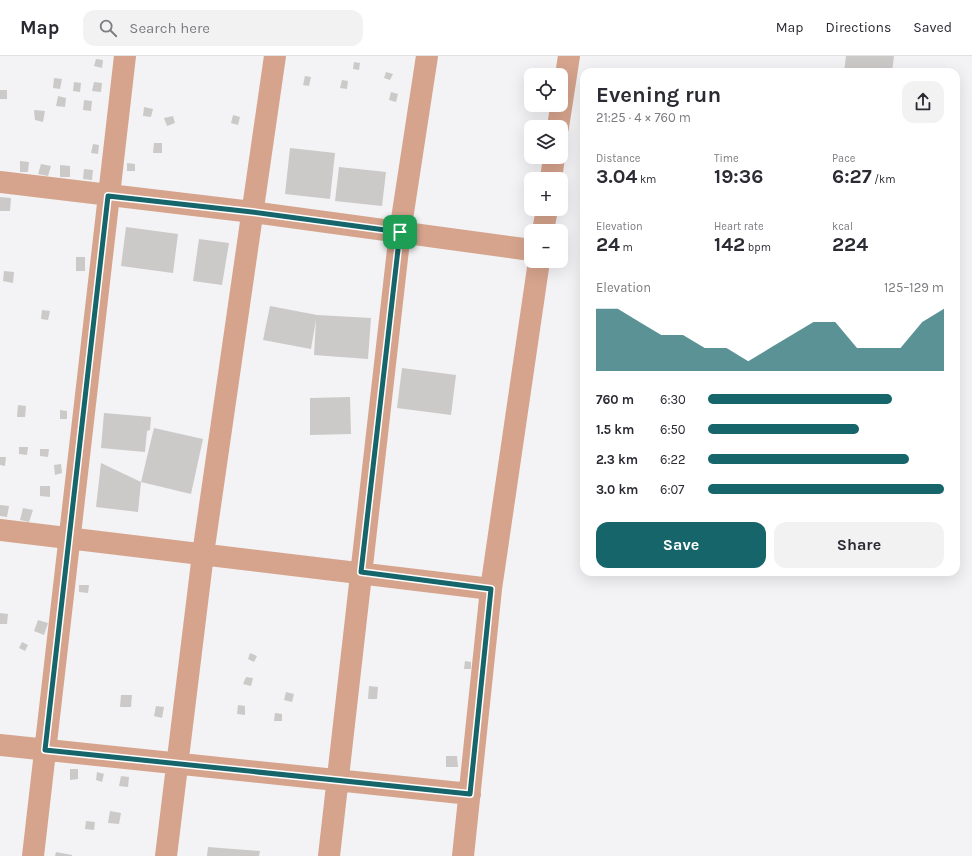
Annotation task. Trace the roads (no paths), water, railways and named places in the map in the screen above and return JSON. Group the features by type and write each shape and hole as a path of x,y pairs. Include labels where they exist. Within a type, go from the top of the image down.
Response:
{"street":[{"path":"33,856 125,56"},
{"path":"166,856 203,554 274,56"},
{"path":"329,856 400,232 427,56"},
{"path":"559,120 569,56"},
{"path":"0,182 252,212 524,249"},
{"path":"463,856 491,589 538,268"},
{"path":"0,530 361,572 491,589"},
{"path":"0,745 470,794"}]}
